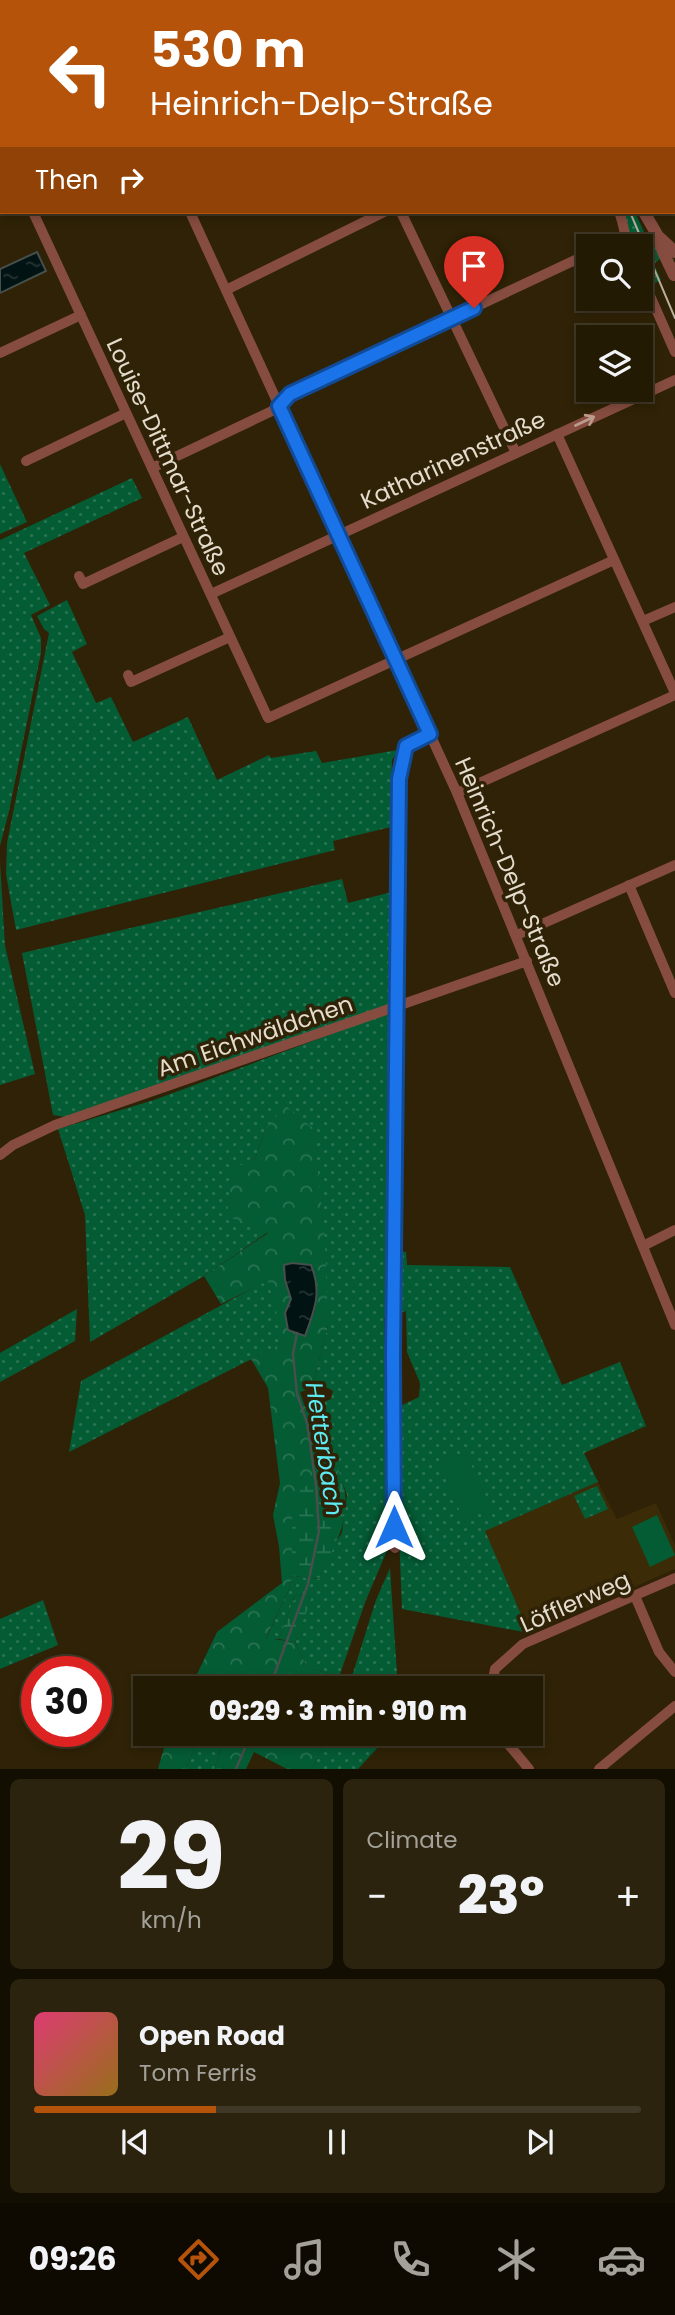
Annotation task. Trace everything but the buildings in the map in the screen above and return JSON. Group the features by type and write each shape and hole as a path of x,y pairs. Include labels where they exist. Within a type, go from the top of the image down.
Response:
{"street":[{"name":"Louise-Dittmar-Straße","path":"34,214 268,718 395,659"},
{"name":"Heinrich-Delp-Straße","path":"191,214 457,793 675,1325"},
{"path":"226,290 380,214"},
{"path":"402,214 516,453"},
{"path":"620,214 626,234"},
{"path":"645,214 659,237 675,252"},
{"path":"659,237 675,277"},
{"path":"152,468 270,412 290,394 576,260"},
{"path":"653,302 675,352"},
{"path":"0,352 81,315"},
{"name":"Katharinenstraße","path":"211,594 675,380"},
{"path":"26,461 126,413"},
{"path":"457,793 675,694 557,434"},
{"path":"79,576 83,584 183,537"},
{"path":"395,659 614,560"},
{"path":"643,621 675,607"},
{"path":"128,676 131,682 230,637"},
{"path":"395,1548 393,1353 399,779 406,746 430,734"},
{"path":"517,935 675,865"},
{"path":"629,885 675,993"},
{"name":"Am Eichwäldchen","path":"0,1155 13,1145 55,1125 527,961"},
{"path":"643,1247 675,1230"},
{"name":"Löfflerweg","path":"494,1676 495,1669 523,1644 675,1578"},
{"path":"635,1596 659,1652 675,1672"},
{"path":"599,1769 675,1706"},
{"path":"510,1746 529,1769"}],"shaded area":[{"path":"598,1482 617,1519 656,1503 675,1545 675,1569 529,1633 484,1531"}],"green space":[{"path":"622,214 636,214 645,234 630,234"},
{"path":"653,241 662,257 654,264 661,280 653,284"},
{"path":"0,464 27,522 0,534"},
{"path":"132,478 142,498 24,553 50,605 31,615 41,638 41,653 0,846 0,540"},
{"path":"67,600 87,644 72,652 96,703 111,697 133,742 188,717 217,780 269,755 271,758 316,751 322,763 398,750 392,760 391,827 333,841 335,850 16,930 6,874 7,843 49,633 37,616"},
{"path":"0,862 5,946 35,1074 0,1085"},
{"path":"342,879 348,903 392,892 390,962 393,1003 65,1117 53,1115 22,953"},
{"path":"391,1012 389,1249 406,1252 407,1265 510,1267 562,1385 620,1362 646,1426 584,1453 598,1482 485,1531 529,1633 402,1609 394,1409 419,1397 420,1383 407,1352 406,1311 384,1318 389,1546 366,1600 339,1676 307,1667 295,1642 311,1597 295,1595 279,1639 266,1639 289,1589 292,1576 319,1579 332,1548 342,1533 347,1495 315,1406 331,1399 333,1391 328,1388 312,1388 328,1326 267,1127 254,1161 268,1232 204,1276 90,1342 85,1215 58,1129 154,1100"},
{"path":"285,1105 314,1129 325,1240 328,1326 312,1388 300,1392 305,1407 315,1406 342,1480 326,1479 292,1515 292,1576 289,1589 266,1638 295,1642 307,1667 336,1676 196,1676 217,1632 282,1583 273,1515 280,1483 268,1388 251,1359 284,1342 268,1281 221,1304 204,1276 268,1233 227,1216 231,1168 254,1161 267,1127","holes":["285,1280 318,1281 315,1310 305,1336 285,1313 291,1299"]},
{"path":"268,1280 285,1342 69,1452 81,1381"},
{"path":"77,1309 75,1341 0,1382 0,1353"},
{"path":"465,1452 492,1508 464,1521 439,1464"},
{"path":"326,1479 342,1480 346,1507 341,1531 319,1579 292,1576 292,1515 301,1488"},
{"path":"597,1486 608,1509 585,1519 574,1496"},
{"path":"657,1515 675,1555 650,1567 632,1527"},
{"path":"390,1568 397,1676 352,1676 376,1600"},
{"path":"295,1595 312,1597 295,1642 279,1639"},
{"path":"43,1600 58,1645 31,1656 21,1656 21,1660 0,1669 0,1619"},
{"path":"165,1746 195,1746 186,1769 158,1769"},
{"path":"195,1746 223,1746 214,1769 186,1769"},
{"path":"223,1746 323,1746 312,1769 287,1769 254,1752 246,1769 214,1769"},
{"path":"323,1746 379,1746 358,1769 312,1769"}],"water":[{"path":"37,252 46,271 0,293 0,269"},
{"path":"284,1265 311,1265 316,1284 314,1309 305,1336 288,1330 285,1313 291,1299"}],"waterway":[{"name":"Hetterbach","path":"274,1676 308,1584 319,1531 307,1423 297,1394 293,1354 297,1333"},
{"name":"Hetterbach","path":"236,1769 246,1746"}],"tram line":[{"path":"631,214 675,318"}],"route":[{"path":"394,1527 393,1353 399,779 406,746 430,734 279,406 290,394 474,308"}]}
